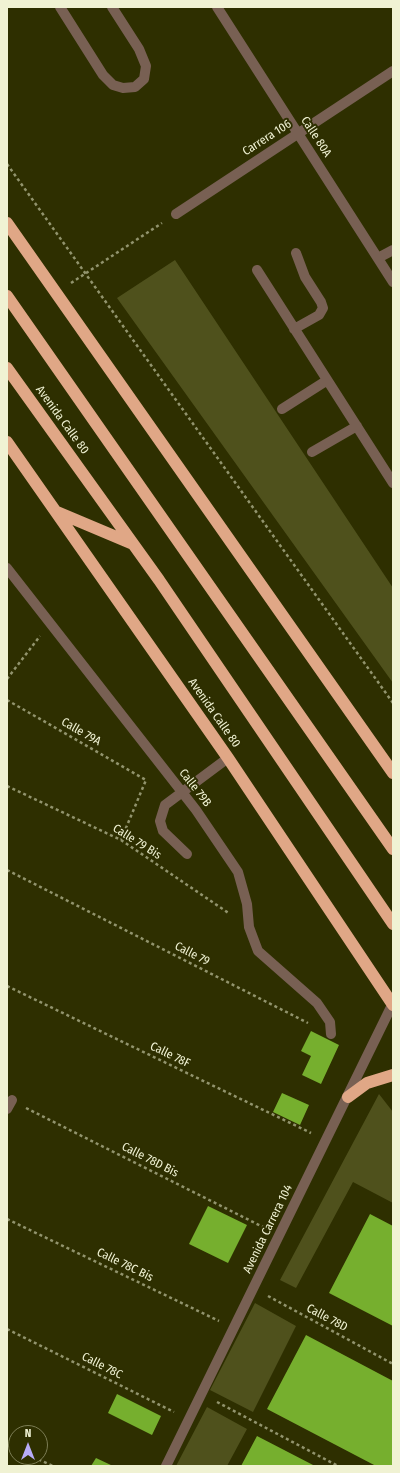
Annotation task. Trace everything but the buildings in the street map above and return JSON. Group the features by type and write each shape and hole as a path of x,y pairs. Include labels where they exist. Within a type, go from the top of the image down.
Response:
{"highway":[{"path":"7,223 393,773"},
{"path":"7,296 393,849"},
{"name":"Avenida Calle 80","path":"7,368 133,544 393,924"},
{"name":"Avenida Calle 80","path":"7,442 228,758 393,1003"},
{"path":"57,512 133,544"},
{"path":"377,749 393,764"},
{"path":"348,1097 367,1083 393,1075"}],"street":[{"path":"60,7 108,80 113,85 123,88 135,87 144,79 146,66 139,49 112,7"},
{"name":"Calle 80A","path":"217,7 393,282"},
{"name":"Carrera 106","path":"176,214 393,71"},
{"path":"378,258 393,250"},
{"path":"294,329 318,315 322,308 305,277 296,253"},
{"path":"256,270 326,381 391,477"},
{"path":"282,409 326,381"},
{"path":"312,452 357,426"},
{"name":"Calle 79B","path":"7,568 196,810 238,872 247,904 249,927 258,952 317,1003 330,1022 331,1034"},
{"path":"187,854 163,831 160,821 166,805 182,791 228,758"},
{"name":"Avenida Carrera 104","path":"166,1466 393,1003"}],"path":[{"path":"7,164 393,703"},
{"path":"56,293 176,214"},
{"path":"7,679 51,623"},
{"name":"Calle 79A","path":"7,700 146,780 121,840"},
{"name":"Calle 79 Bis","path":"7,786 121,840 249,927"},
{"name":"Calle 79","path":"7,870 331,1034"},
{"name":"Calle 78F","path":"7,986 326,1140"},
{"name":"Calle 78D Bis","path":"9,1105 280,1235"},
{"name":"Calle 78C Bis","path":"7,1219 234,1328"},
{"name":"Calle 78D","path":"253,1288 393,1364"},
{"name":"Calle 78C","path":"7,1329 189,1420"},
{"path":"202,1394 338,1466"}],"shaded area":[{"path":"175,260 393,588 393,683 117,298"},
{"path":"379,1094 393,1112 393,1203 353,1182 296,1288 280,1280"},
{"path":"255,1303 296,1326 253,1412 210,1390"},
{"path":"207,1407 247,1429 227,1466 176,1466"}]}
